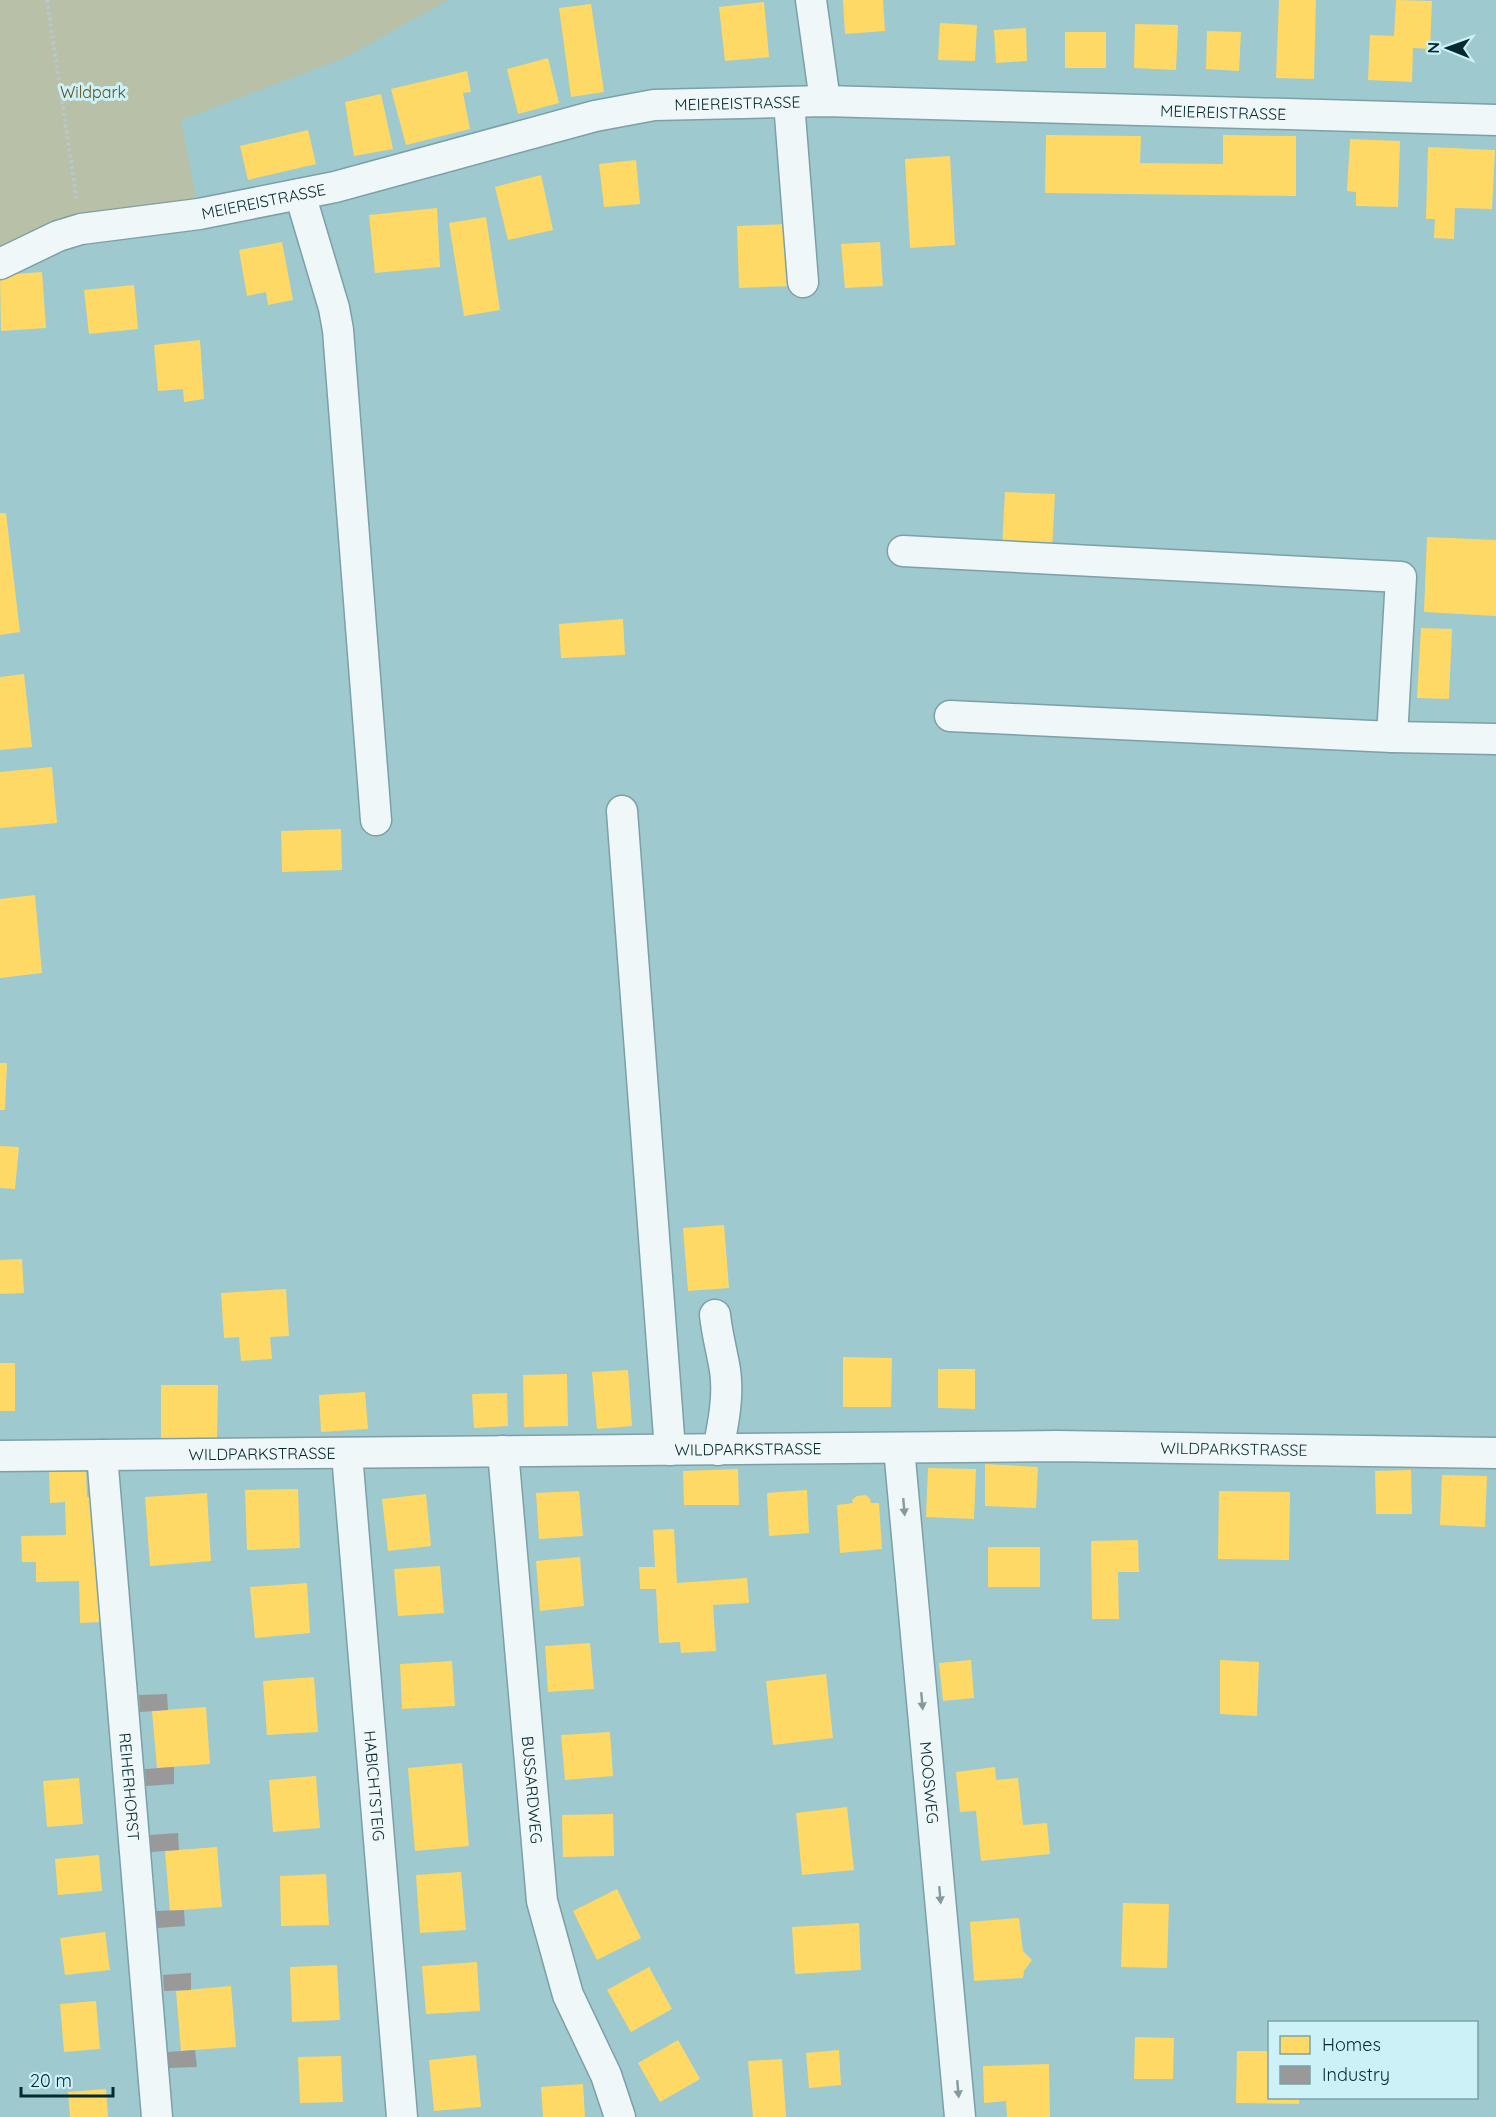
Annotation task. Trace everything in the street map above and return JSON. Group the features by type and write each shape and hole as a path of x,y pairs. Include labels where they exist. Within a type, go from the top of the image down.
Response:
{"street":[{"path":"811,0 825,101"},
{"name":"MEIEREISTRASSE","path":"0,264 58,236 81,230 199,214 335,187 595,116 654,105 825,101 1496,120"},
{"path":"789,102 803,282"},
{"path":"300,194 334,308 338,330 376,820"},
{"path":"903,551 1401,578 1392,737"},
{"path":"950,716 1392,737 1496,739"},
{"path":"621,811 670,1450"},
{"path":"715,1315 725,1372 724,1416 718,1450"},
{"name":"WILDPARKSTRASSE","path":"0,1456 1058,1446 1496,1453"},
{"name":"MOOSWEG","path":"899,1448 960,2117"},
{"name":"BUSSARDWEG","path":"503,1451 542,1901 568,1995 606,2075 620,2117"},
{"name":"HABICHTSTEIG","path":"347,1454 402,2117"},
{"name":"REIHERHORST","path":"102,1455 157,2117"}],"path":[{"path":"47,0 81,230"}],"green space":[{"name":"Wildpark","path":"0,0 448,0 344,58 181,120 199,214 0,264"}],"building: Homes":[{"path":"843,0 883,0 885,31 845,34"},
{"path":"1279,0 1316,0 1314,79 1276,78"},
{"path":"1396,0 1432,1 1430,49 1413,48 1412,82 1368,80 1370,35 1394,36"},
{"path":"764,2 769,57 725,61 719,7"},
{"path":"591,4 604,92 571,97 559,8"},
{"path":"940,23 977,25 975,61 938,60"},
{"path":"1135,24 1178,25 1176,70 1134,68"},
{"path":"1026,28 1027,61 996,63 994,30"},
{"path":"1207,31 1241,32 1239,71 1206,69"},
{"path":"1065,32 1106,32 1106,68 1065,68"},
{"path":"548,58 559,103 518,114 507,69"},
{"path":"467,71 471,92 463,93 470,129 406,145 391,89"},
{"path":"381,94 393,149 354,156 345,102"},
{"path":"308,130 316,164 248,180 240,146"},
{"path":"1046,135 1141,136 1140,163 1223,164 1223,135 1296,136 1296,196 1045,193"},
{"path":"1350,139 1400,141 1398,207 1356,206 1356,192 1347,191"},
{"path":"1428,147 1495,150 1492,209 1455,208 1454,239 1434,238 1435,219 1426,219"},
{"path":"950,156 955,245 910,248 905,159"},
{"path":"636,160 640,204 604,207 599,164"},
{"path":"541,175 553,230 508,240 495,187"},
{"path":"437,208 440,267 375,273 369,215"},
{"path":"486,217 500,310 464,316 449,223"},
{"path":"788,224 791,286 739,288 737,226"},
{"path":"282,242 293,300 268,305 266,292 247,296 239,250"},
{"path":"880,242 883,286 845,288 841,244"},
{"path":"42,272 46,328 1,331 0,275"},
{"path":"134,285 138,329 89,334 84,290"},
{"path":"200,340 204,399 184,402 183,389 158,391 154,345"},
{"path":"1005,492 1055,494 1052,551 1002,548"},
{"path":"0,513 6,513 20,632 0,635"},
{"path":"1427,537 1496,540 1496,616 1424,612"},
{"path":"623,619 625,655 561,658 559,624"},
{"path":"1421,628 1452,629 1449,699 1417,698"},
{"path":"24,674 32,747 0,750 0,677"},
{"path":"52,767 57,823 0,828 0,772"},
{"path":"341,829 342,870 282,872 281,831"},
{"path":"35,895 42,973 0,978 0,899"},
{"path":"0,1063 7,1063 5,1110 0,1110"},
{"path":"0,1146 19,1147 15,1189 0,1188"},
{"path":"724,1225 729,1288 688,1291 683,1228"},
{"path":"22,1259 24,1293 0,1294 0,1260"},
{"path":"286,1289 289,1336 270,1337 272,1359 241,1361 239,1337 224,1338 221,1293"},
{"path":"843,1357 892,1358 891,1407 843,1407"},
{"path":"0,1363 15,1363 15,1411 0,1411"},
{"path":"938,1369 975,1369 975,1409 938,1408"},
{"path":"628,1370 632,1426 597,1429 592,1372"},
{"path":"567,1374 568,1426 524,1427 523,1375"},
{"path":"161,1385 218,1385 217,1439 161,1439"},
{"path":"365,1392 368,1429 321,1432 319,1395"},
{"path":"507,1393 508,1426 474,1428 472,1394"},
{"path":"985,1464 1038,1467 1036,1508 985,1506"},
{"path":"928,1468 976,1469 974,1519 926,1517"},
{"path":"86,1469 87,1497 97,1497 101,1622 80,1623 79,1581 36,1582 36,1562 22,1562 21,1536 66,1535 65,1502 50,1503 49,1470"},
{"path":"738,1469 739,1505 684,1505 683,1471"},
{"path":"1411,1470 1412,1514 1376,1514 1375,1471"},
{"path":"1442,1475 1487,1476 1485,1527 1440,1525"},
{"path":"298,1489 300,1548 247,1550 245,1490"},
{"path":"807,1490 809,1533 769,1536 767,1493"},
{"path":"579,1491 583,1536 539,1539 536,1493"},
{"path":"1219,1491 1290,1492 1289,1560 1218,1559"},
{"path":"207,1493 211,1561 150,1566 145,1497"},
{"path":"426,1494 431,1546 388,1551 382,1499"},
{"path":"866,1495 871,1503 879,1503 882,1549 840,1553 837,1505 853,1503 852,1500 857,1496"},
{"path":"674,1529 677,1583 747,1578 749,1603 713,1605 716,1651 681,1653 680,1642 659,1643 656,1589 640,1589 639,1567 655,1567 653,1530"},
{"path":"1138,1540 1139,1572 1118,1572 1119,1619 1092,1619 1091,1541"},
{"path":"988,1547 1040,1547 1040,1587 988,1587"},
{"path":"580,1557 584,1606 540,1611 536,1561"},
{"path":"440,1566 444,1613 398,1616 394,1569"},
{"path":"307,1583 310,1633 255,1638 250,1587"},
{"path":"590,1643 594,1689 548,1692 545,1646"},
{"path":"971,1660 974,1698 943,1701 939,1663"},
{"path":"1220,1660 1259,1662 1257,1716 1220,1714"},
{"path":"452,1661 455,1706 402,1709 400,1664"},
{"path":"826,1674 833,1738 773,1745 766,1681"},
{"path":"314,1677 318,1732 267,1735 263,1681"},
{"path":"206,1707 210,1764 157,1768 152,1711"},
{"path":"610,1732 613,1776 565,1780 561,1735"},
{"path":"462,1763 469,1846 415,1851 408,1768"},
{"path":"995,1767 996,1780 1018,1778 1023,1825 1047,1823 1050,1854 981,1861 976,1811 960,1812 956,1772"},
{"path":"316,1776 320,1828 273,1832 269,1780"},
{"path":"79,1778 83,1824 47,1827 43,1781"},
{"path":"847,1807 854,1870 802,1875 796,1813"},
{"path":"613,1814 614,1856 563,1857 562,1815"},
{"path":"217,1847 222,1907 170,1911 165,1851"},
{"path":"99,1855 102,1891 58,1895 55,1859"},
{"path":"461,1872 466,1930 420,1933 416,1875"},
{"path":"326,1874 329,1925 281,1926 280,1876"},
{"path":"617,1889 641,1938 597,1960 573,1911"},
{"path":"1123,1903 1169,1904 1167,1968 1121,1967"},
{"path":"1019,1918 1023,1951 1032,1960 1024,1971 1023,1978 974,1981 970,1922"},
{"path":"859,1923 861,1970 795,1974 792,1927"},
{"path":"105,1932 110,1970 65,1975 60,1938"},
{"path":"477,1962 480,2011 426,2014 422,1966"},
{"path":"337,1965 340,2020 292,2022 290,1967"},
{"path":"649,1967 672,2009 631,2032 607,1990"},
{"path":"231,1986 236,2047 181,2051 176,1991"},
{"path":"96,2001 100,2049 64,2052 60,2004"},
{"path":"1135,2037 1174,2038 1173,2079 1134,2079"},
{"path":"678,2040 700,2079 660,2102 638,2063"},
{"path":"839,2050 841,2085 809,2088 806,2053"},
{"path":"1237,2051 1268,2051 1268,2099 1299,2099 1299,2104 1236,2103"},
{"path":"476,2055 481,2107 434,2111 429,2060"},
{"path":"341,2056 343,2102 300,2103 298,2057"},
{"path":"782,2059 786,2117 753,2117 748,2061"},
{"path":"1049,2064 1050,2117 1007,2117 1006,2101 984,2103 983,2066"},
{"path":"583,2084 585,2117 543,2117 541,2087"},
{"path":"106,2089 108,2117 70,2117 68,2092"}],"building: Industry":[{"path":"167,1694 168,1710 140,1712 139,1695"},
{"path":"174,1767 174,1784 146,1786 145,1769"},
{"path":"178,1833 179,1850 151,1852 150,1835"},
{"path":"184,1910 185,1926 157,1928 156,1911"},
{"path":"191,1973 191,1990 164,1991 163,1975"},
{"path":"195,2050 197,2067 168,2068 168,2052"}]}
